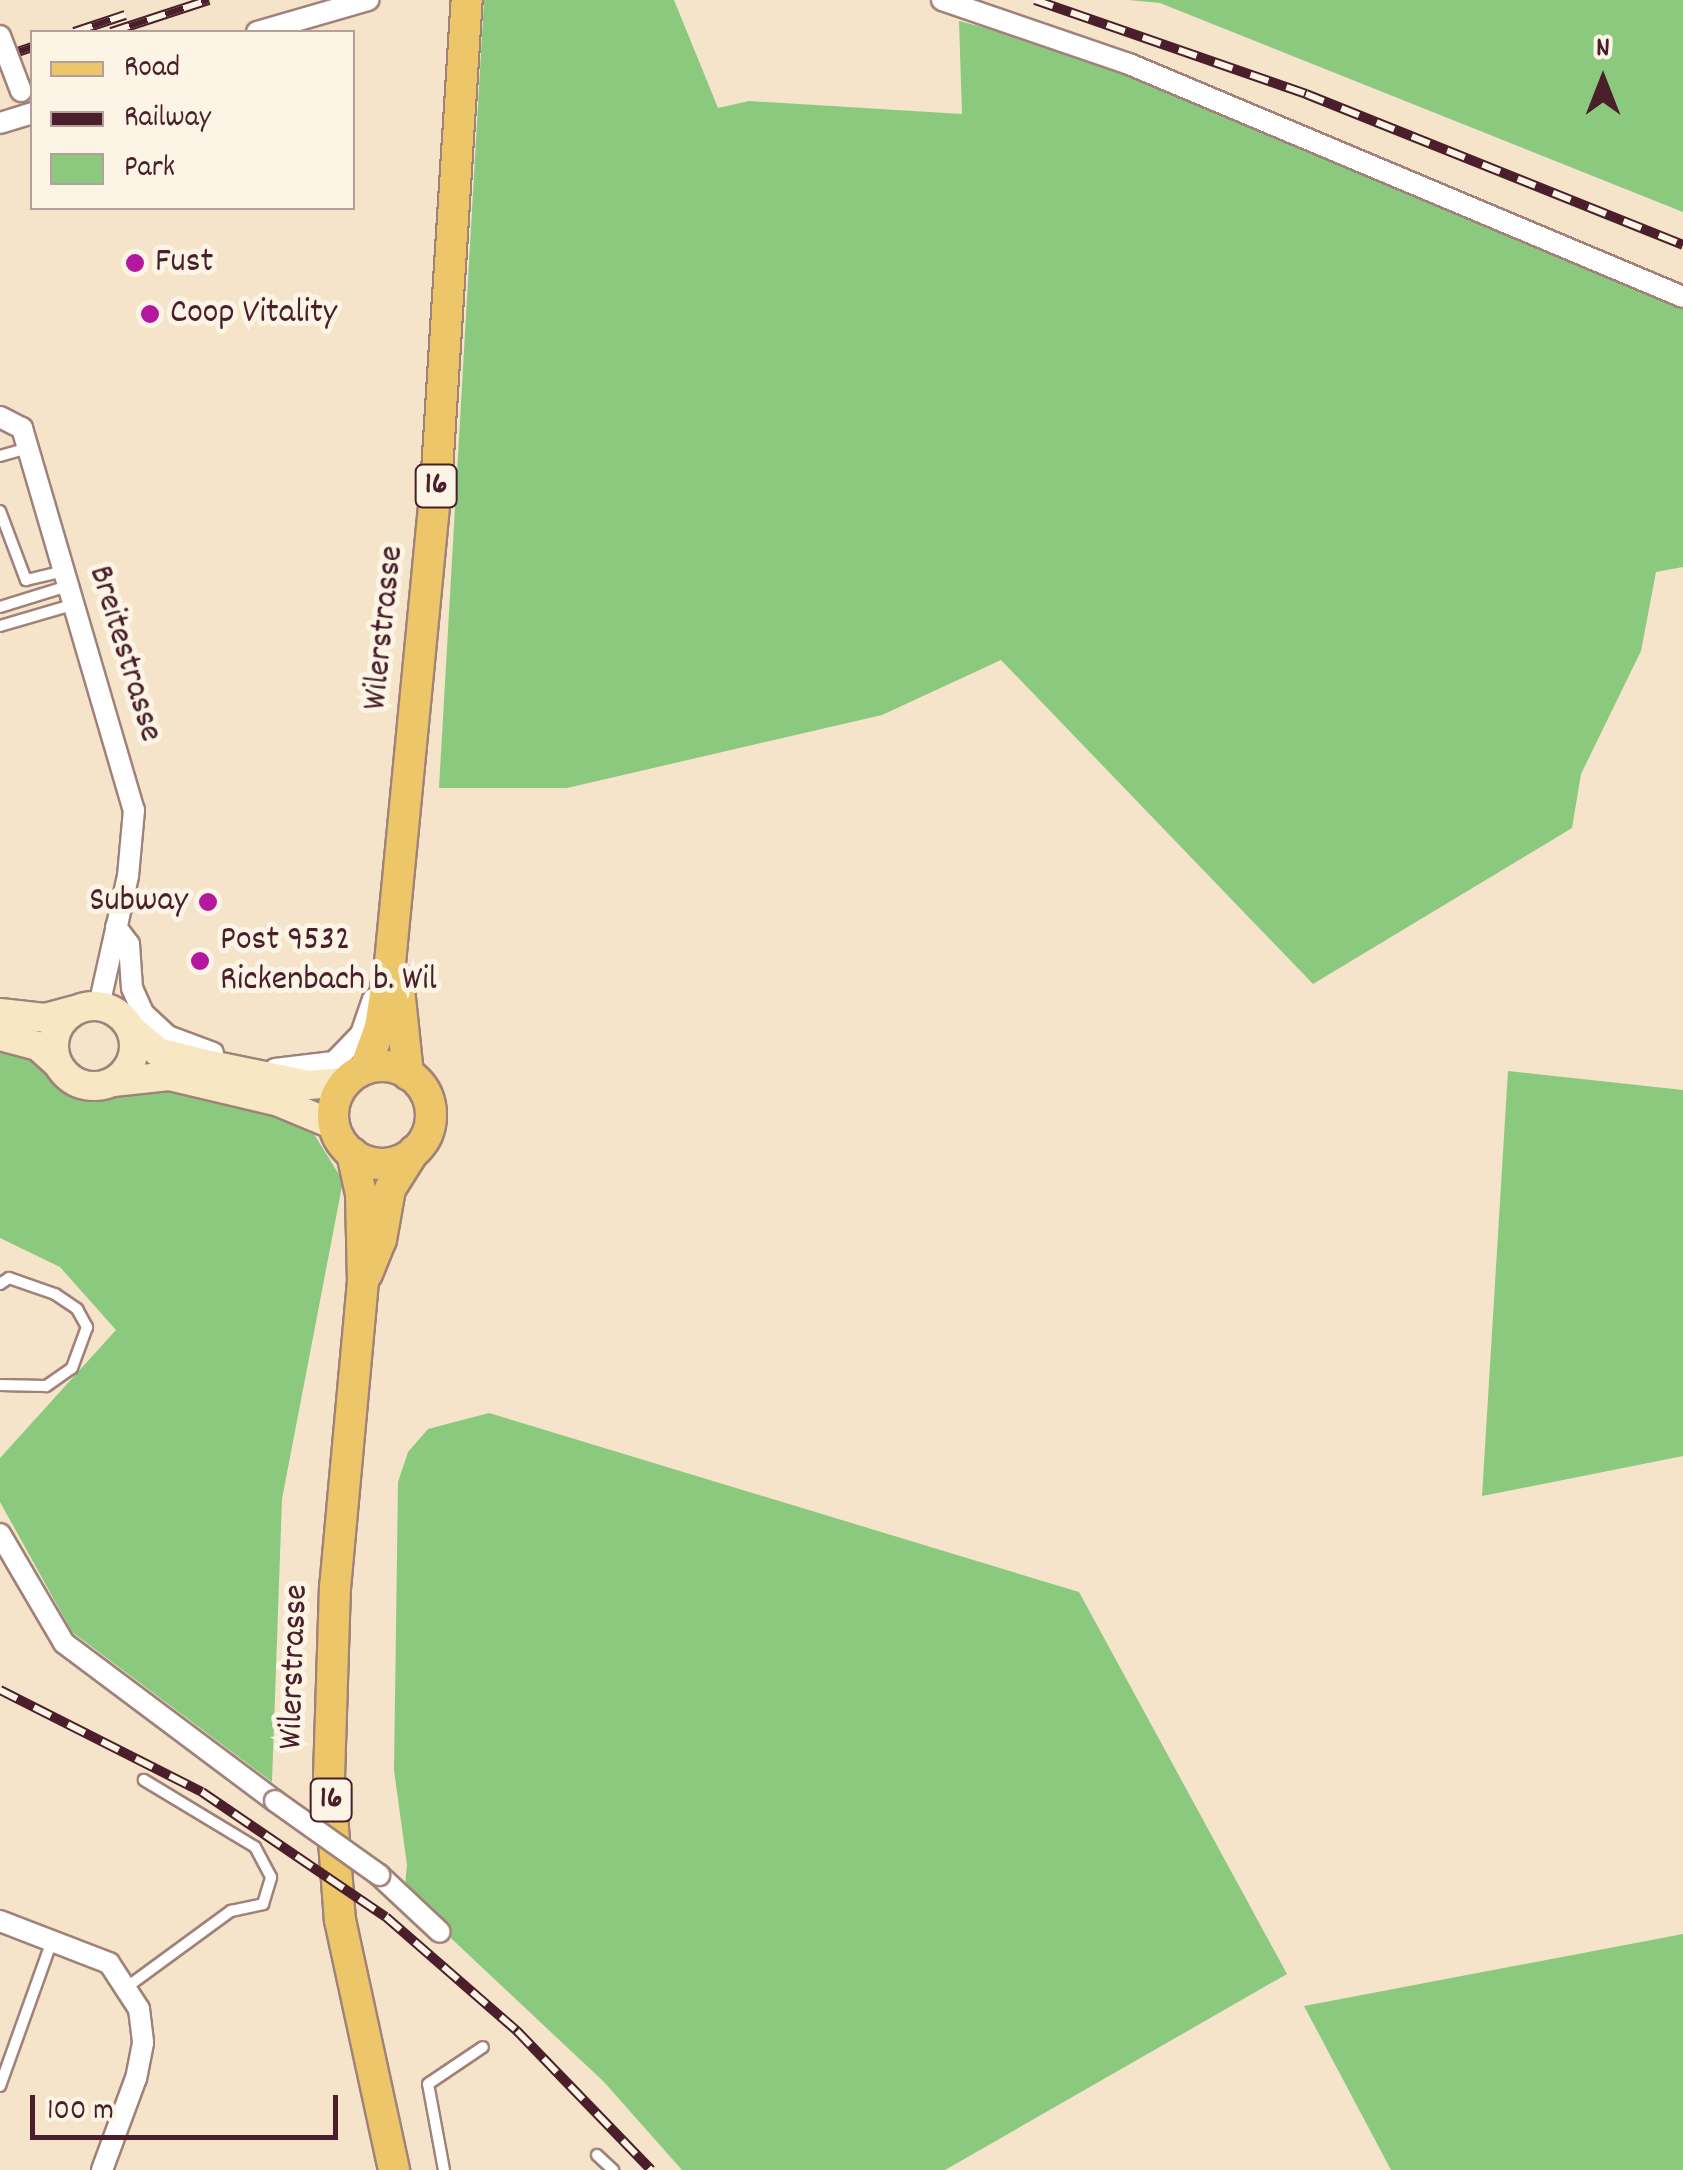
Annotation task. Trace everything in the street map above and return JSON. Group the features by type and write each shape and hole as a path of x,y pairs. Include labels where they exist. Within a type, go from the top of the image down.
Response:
{"main road":[{"name":"Wilerstrasse","path":"355,1075 380,1027 390,962 454,272 467,4"},
{"name":"Wilerstrasse","path":"390,962 403,988 408,1074"},
{"path":"58,1064 57,1029 88,1008"},
{"path":"0,1013 44,1018 88,1008 130,1029 158,1052 309,1085 355,1075 408,1074 430,1111 414,1151 384,1164 352,1154 334,1125 280,1102 169,1076 78,1083 38,1046 0,1036"},
{"path":"111,1082 133,1056 130,1029"},
{"path":"334,1125 355,1075"},
{"name":"Wilerstrasse","path":"363,1281 381,1240 390,1189 414,1151"},
{"name":"Wilerstrasse","path":"352,1154 362,1194 363,1281 335,1586 329,1775 340,1920 394,2170"}],"street":[{"path":"263,30 368,0"},
{"path":"942,0 1128,64 1683,297"},
{"path":"0,36 30,110"},
{"path":"0,123 30,115"},
{"name":"Breitestrasse","path":"0,417 22,428 134,810 134,845 116,927 88,1008"},
{"path":"116,927 129,944 132,988 143,1013 192,1048 272,1068 317,1068 348,1050 390,962"},
{"path":"0,1534 64,1643 379,1875 440,1932"},
{"path":"0,1922 110,1964 139,2009 143,2043 102,2170"}],"lane":[{"path":"0,456 28,448"},
{"path":"0,511 26,580 70,587"},
{"path":"0,607 70,587"},
{"path":"0,626 70,587"},
{"path":"0,1284 10,1278 56,1294 77,1309 87,1327 72,1368 46,1386 0,1385"},
{"path":"127,1987 231,1911 262,1904 271,1877 255,1846 144,1780"},
{"path":"0,2086 52,1940"},
{"path":"444,2170 428,2084 482,2047"},
{"path":"596,2154 613,2170"}],"green space":[{"path":"484,0 674,0 718,108 749,101 962,114 959,21 1129,64 1683,297 1683,567 1656,572 1641,651 1581,774 1572,828 1313,984 1001,660 882,715 567,788 439,788"},
{"path":"1129,0 1683,0 1683,212 1160,3"},
{"path":"0,1050 29,1057 83,1095 155,1085 309,1126 343,1181 282,1499 272,1782 72,1632 0,1502 0,1458 116,1330 60,1267 0,1238"},
{"path":"1508,1071 1683,1090 1683,1456 1482,1496"},
{"path":"489,1413 1079,1592 1287,1974 945,2170 682,2170 604,2082 404,1894 407,1865 394,1770 398,1482 408,1452 428,1429"},
{"path":"1683,1934 1683,2170 1391,2170 1304,2006"}],"railway":[{"path":"117,30 209,0"},
{"path":"1035,0 1306,94 1683,245"},
{"path":"80,30 125,15"},
{"path":"0,58 30,48"},
{"path":"0,1690 202,1792 386,1917 517,2031 651,2170"}],"place":[{"name":"Fust","path":"135,263"},
{"name":"Coop Vitality","path":"150,314"},
{"name":"Subway","path":"208,902"},
{"name":"Post 9532 Rickenbach b. Wil","path":"200,961"}]}
